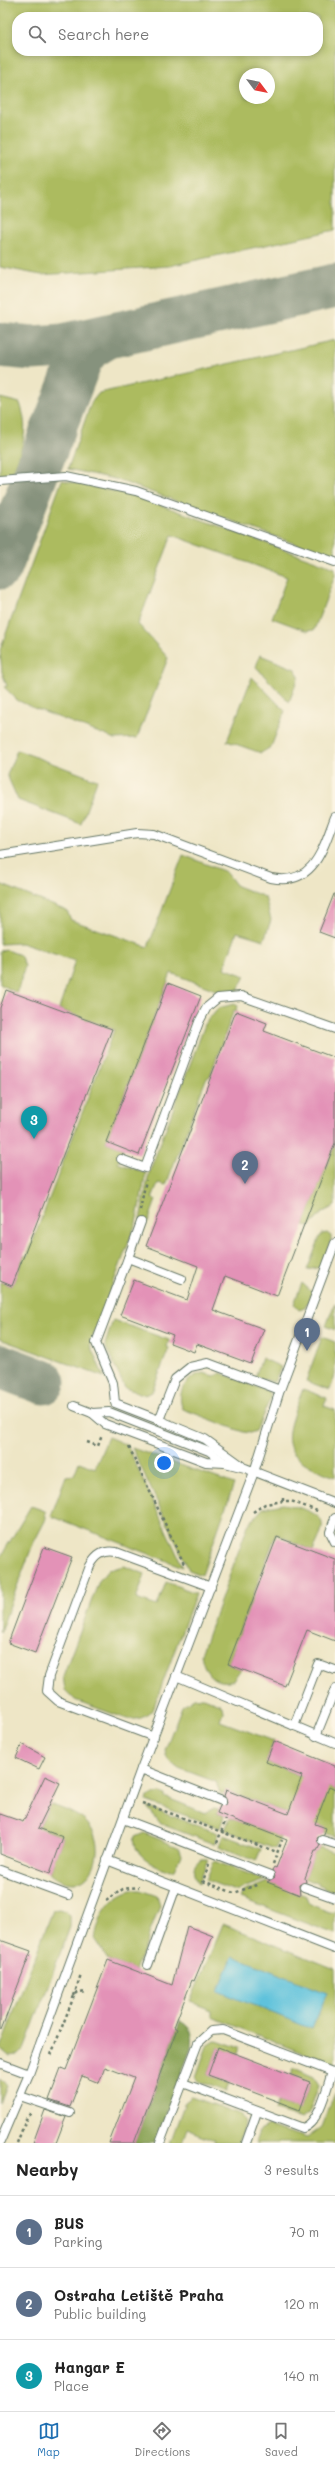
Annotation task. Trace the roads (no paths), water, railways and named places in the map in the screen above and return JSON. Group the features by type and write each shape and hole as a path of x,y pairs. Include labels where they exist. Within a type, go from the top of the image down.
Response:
{"lane":[{"path":"0,481 66,476 136,491 335,562"},
{"path":"0,855 136,833 149,834 165,836 271,878 290,879 307,871 317,861 335,817"},
{"path":"121,1159 145,1168 199,1022 212,1002 224,996 241,996 335,1029"},
{"path":"141,1222 96,1343 113,1383 115,1403 205,1439 245,1468"},
{"path":"4,2143 8,2128 107,1860 254,1472 280,1390 335,1243"},
{"path":"128,1258 182,1279"},
{"path":"159,1420 175,1379 190,1367 208,1364 280,1390"},
{"path":"74,1406 92,1413 105,1424 206,1462 225,1463 245,1468 335,1503"},
{"path":"92,1413 109,1412 209,1450 225,1463"},
{"path":"335,1518 330,1532 335,1542"},
{"path":"154,1737 58,1701 47,1691 47,1684 90,1566 98,1555 110,1551 116,1552 211,1587"},
{"path":"294,1726 318,1664 335,1670"},
{"path":"176,1676 335,1743"},
{"path":"316,1736 335,1689"},
{"path":"141,1769 222,1801"},
{"path":"123,1819 270,1874"},
{"path":"322,1840 335,1844"},
{"path":"107,1860 335,1949"},
{"path":"0,1870 68,1896"},
{"path":"304,1886 335,1898"},
{"path":"148,1965 176,1887"},
{"path":"160,2143 198,2043 206,2034 217,2029 334,2073 316,2117 310,2125 303,2128 294,2126 183,2083"},
{"path":"0,2063 29,2074"},
{"path":"20,2096 70,2113"},
{"path":"246,2143 257,2112"},
{"path":"0,2142 8,2128"}],"water":[{"path":"233,1956 327,1993 312,2029 218,1991"}],"place":[{"name":"Hangar E","path":"34,1139"},
{"name":"Ostraha Letiště Praha","path":"245,1184"},
{"name":"BUS","path":"307,1351"}]}
